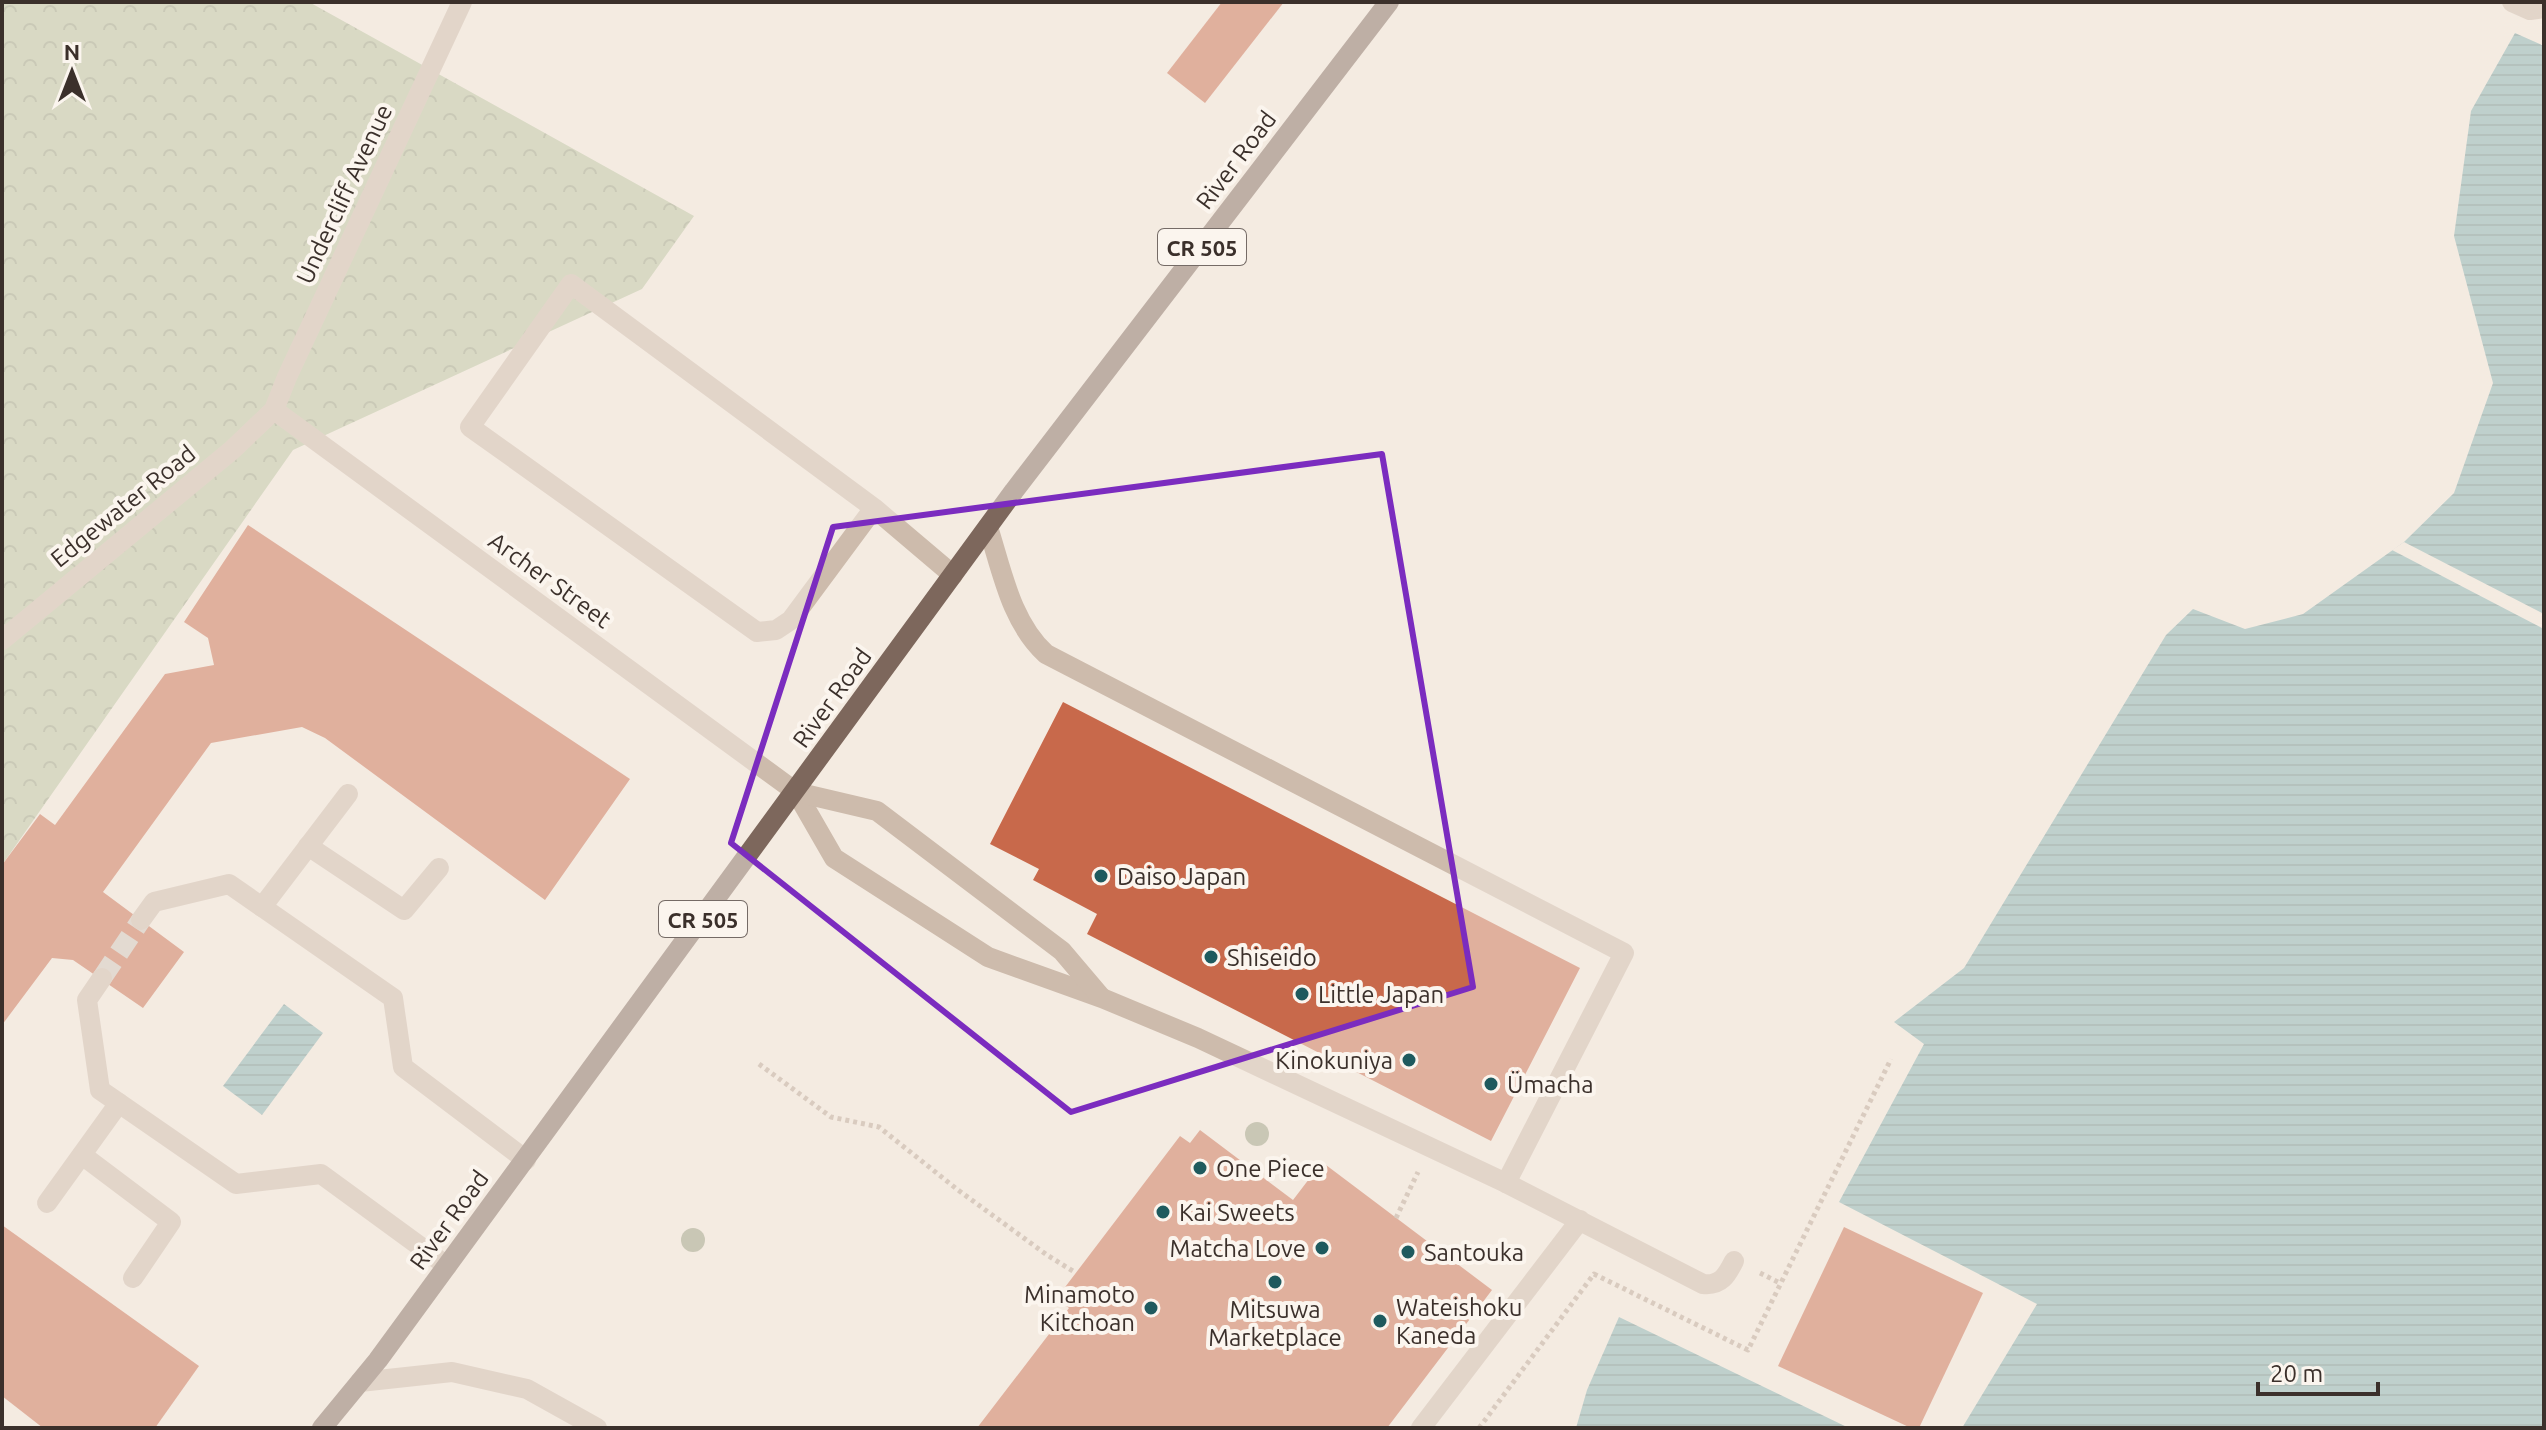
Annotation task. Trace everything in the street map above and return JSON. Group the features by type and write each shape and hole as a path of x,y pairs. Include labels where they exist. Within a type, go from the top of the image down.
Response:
{"main road":[{"name":"River Road","path":"331,1425 988,527 1389,2"}],"street":[{"name":"Undercliff Avenue","path":"274,410 293,363 462,2"},
{"path":"2512,2 2530,10 2544,8"},
{"path":"874,508 791,620 776,630 757,632 470,427 571,284 874,508 953,575"},
{"name":"Edgewater Road","path":"2,640 210,469 274,410"},
{"name":"Archer Street","path":"274,410 796,792"},
{"path":"988,527 1011,601 1024,630 1046,654 1624,953 1506,1183"},
{"path":"796,792 834,858 988,957 1102,998 1198,1038 1506,1183 1703,1284 1711,1285 1724,1278 1734,1261"},
{"path":"796,792 877,811 1062,951 1102,998"},
{"path":"262,907 348,794"},
{"path":"308,846 404,910 439,868"},
{"path":"141,920 154,902 229,884 393,998 403,1067 526,1160"},
{"path":"102,978 87,1000 100,1090 236,1184 321,1174 447,1266"},
{"path":"47,1203 119,1103"},
{"path":"82,1155 171,1222 133,1278"},
{"path":"1421,1428 1580,1220"},
{"path":"360,1382 452,1372 527,1389 597,1428"}],"path":[{"path":"1479,1428 1594,1274 1748,1350 1891,1059"},
{"path":"759,1064 831,1117 879,1127 958,1190 1076,1273"}],"highlighted area":[{"path":"1382,454 1473,987 1071,1112 731,843 833,527"}],"green space":[{"path":"2,2 309,2 694,216 642,289 293,450 2,865"}],"water":[{"path":"2515,33 2544,46 2544,1428 1962,1428 2037,1304 1839,1202 1924,1044 1894,1022 1964,968 2166,635 2193,609 2245,629 2303,614 2404,542 2454,493 2493,383 2454,236 2471,111"},
{"path":"284,1004 323,1033 262,1115 223,1086"},
{"path":"1619,1317 1849,1428 1576,1428 1587,1390"}],"pier":[{"path":"2404,542 2544,614 2544,629 2392,550"}],"building":[{"path":"1222,2 1284,2 1205,103 1167,73"},
{"path":"248,525 630,779 545,900 325,738 302,727 211,743 103,892 184,952 143,1008 73,960 52,958 2,1025 2,865 40,814 55,825 165,674 214,665 208,638 184,622"},
{"path":"1063,702 1580,968 1491,1141 1087,934 1097,914 1033,880 1039,869 990,844"},
{"name":"Mitsuwa Marketplace","path":"1200,1130 1293,1200 1322,1162 1492,1290 1387,1428 977,1428 1069,1308 1056,1299 1180,1136 1190,1143"},
{"path":"2,1225 199,1366 155,1428 43,1428 2,1396"},
{"path":"1844,1227 1983,1293 1919,1428 1911,1428 1778,1366"}],"tunnel":[{"path":"102,978 141,920"}],"place":[{"name":"Daiso Japan","path":"1101,876"},
{"name":"Shiseido","path":"1211,957"},
{"name":"Little Japan","path":"1302,994"},
{"name":"Kinokuniya","path":"1409,1060"},
{"name":"Ümacha","path":"1491,1084"},
{"name":"One Piece","path":"1200,1168"},
{"name":"Kai Sweets","path":"1163,1212"},
{"name":"Matcha Love","path":"1322,1248"},
{"name":"Santouka","path":"1408,1252"},
{"name":"Mitsuwa Marketplace","path":"1275,1282"},
{"name":"Minamoto Kitchoan","path":"1151,1308"},
{"name":"Wateishoku Kaneda","path":"1380,1321"}]}
